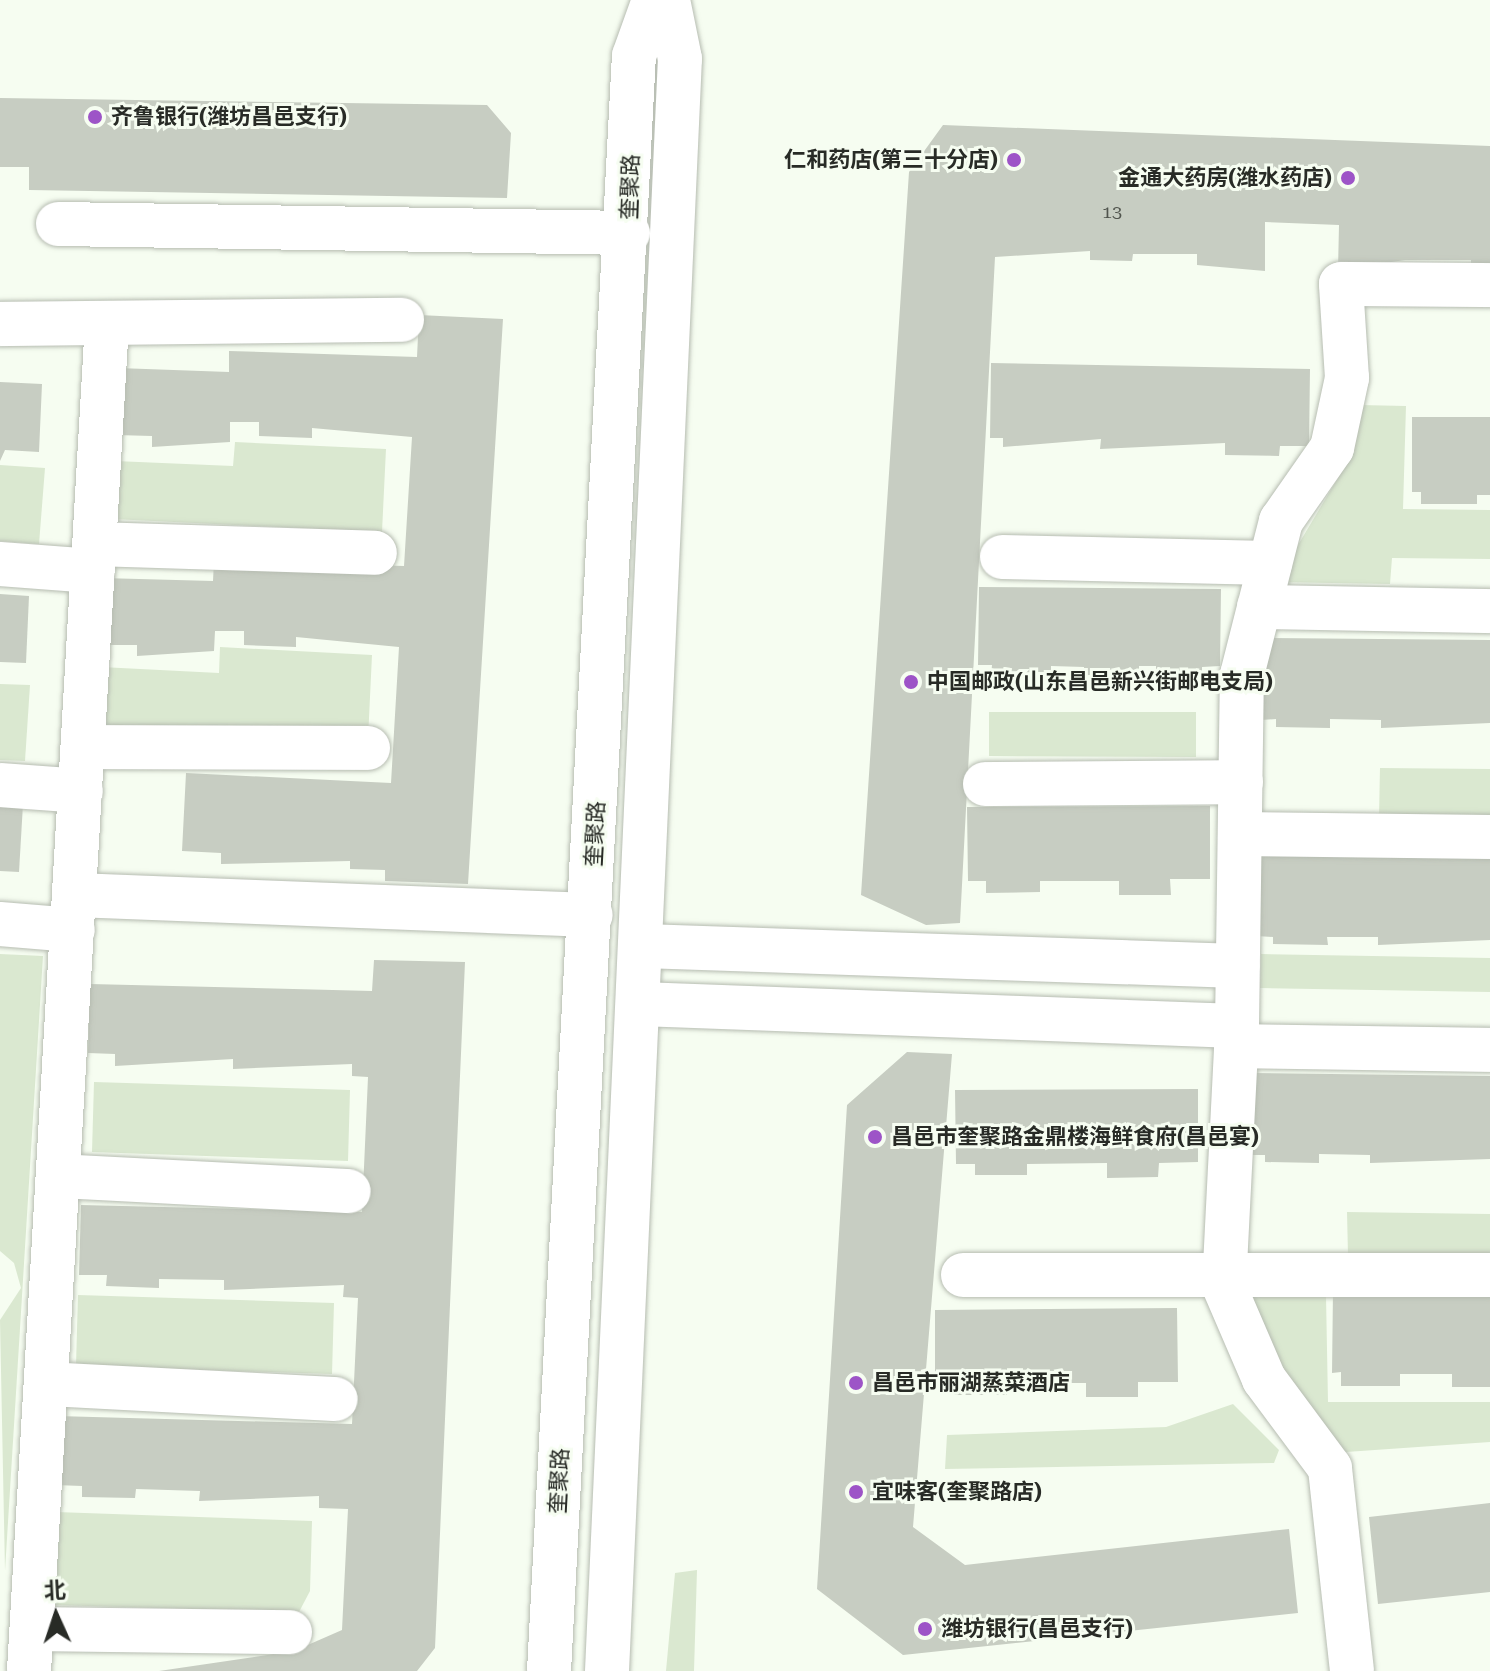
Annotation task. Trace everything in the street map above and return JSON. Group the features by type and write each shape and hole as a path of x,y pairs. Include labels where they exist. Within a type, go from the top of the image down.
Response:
{"main road":[{"name":"奎聚路","path":"549,1671 628,233 634,56 654,0"},
{"name":"奎聚路","path":"607,1671 643,946 680,59 668,0"},
{"path":"58,224 628,233"},
{"path":"1352,1671 1330,1468 1264,1379 1224,1274 1237,1036 1242,675 1281,521 1332,448 1347,378 1341,284 1490,285"},
{"path":"0,324 402,320"},
{"path":"107,323 47,1384 24,1627 290,1632"},
{"path":"0,564 94,558 375,553"},
{"path":"1002,557 1270,563"},
{"path":"1259,607 1490,611"},
{"path":"83,747 368,748"},
{"path":"985,784 1241,782"},
{"path":"0,785 81,791"},
{"path":"1240,834 1490,837"},
{"path":"0,924 74,913 591,915"},
{"path":"643,946 1238,966"},
{"path":"640,1004 1490,1050"},
{"path":"59,1176 349,1191"},
{"path":"963,1275 1490,1275"},
{"path":"47,1384 336,1399"}],"green space":[{"path":"1360,405 1406,406 1403,509 1490,510 1490,559 1392,558 1390,584 1276,582 1354,451"},
{"path":"235,442 386,449 382,532 113,519 115,461 233,466"},
{"path":"0,465 45,468 39,544 0,541"},
{"path":"220,647 372,655 368,739 98,725 101,667 219,673"},
{"path":"0,684 30,685 25,761 0,760"},
{"path":"989,712 1196,712 1196,757 989,756"},
{"path":"1380,768 1490,769 1490,819 1379,817"},
{"path":"0,954 43,956 5,1571 0,1320 21,1288 14,1263 0,1251"},
{"path":"1261,954 1490,958 1490,992 1260,988"},
{"path":"94,1082 350,1090 348,1161 92,1152"},
{"path":"1347,1212 1490,1214 1490,1256 1348,1255"},
{"path":"78,1295 334,1303 332,1374 76,1366"},
{"path":"1241,1296 1326,1296 1328,1402 1490,1402 1490,1442 1346,1452 1321,1438"},
{"path":"1233,1404 1279,1450 1274,1463 945,1469 947,1435 1166,1427"},
{"path":"56,1512 312,1521 310,1591 299,1612 53,1605"},
{"path":"697,1570 694,1671 666,1671 675,1573"}],"building":[{"path":"0,98 487,105 511,133 507,198 29,190 29,167 0,167"},
{"path":"943,125 1490,146 1490,269 1471,269 1471,260 1405,260 1338,270 1339,225 1265,222 1265,271 1197,265 1197,254 1133,254 1132,261 1090,260 1090,251 995,257 960,923 926,925 861,895 909,172"},
{"path":"419,315 503,319 468,884 385,881 385,870 350,869 350,861 221,864 221,853 182,851 186,773 391,783 399,647 296,637 296,647 244,645 244,631 215,631 214,651 137,656 137,645 100,645 102,578 213,581 214,560 404,566 412,437 312,428 312,438 259,436 259,422 230,422 230,442 152,447 152,436 116,435 118,368 229,372 229,351 417,357"},
{"path":"991,363 1310,369 1309,446 1280,446 1279,456 1225,455 1225,443 1100,449 1101,439 1003,447 1003,438 990,438"},
{"path":"0,382 42,384 39,452 5,450 0,461"},
{"path":"1412,417 1490,417 1490,495 1477,495 1477,504 1421,504 1421,492 1412,492"},
{"path":"979,587 1221,589 1220,666 1202,667 1202,674 1156,674 1156,666 1139,666 1139,676 1084,675 1084,667 1051,666 1051,676 991,676 992,665 978,665"},
{"path":"0,594 29,596 26,663 0,662"},
{"path":"1262,638 1490,640 1490,723 1381,728 1381,720 1330,719 1330,728 1276,727 1276,719 1260,720"},
{"path":"0,803 23,804 19,872 0,871"},
{"path":"1210,806 1210,879 1170,879 1171,895 1119,895 1119,881 1040,881 1040,892 986,893 986,881 968,881 967,807"},
{"path":"1259,855 1490,858 1490,940 1378,945 1378,937 1327,937 1328,945 1273,944 1273,937 1257,936"},
{"path":"374,960 465,962 435,1648 417,1671 159,1671 294,1651 342,1630 348,1509 319,1508 319,1496 199,1501 200,1491 136,1489 135,1498 82,1497 82,1486 55,1485 57,1416 352,1424 358,1298 343,1297 344,1285 224,1290 224,1280 159,1279 159,1288 106,1286 107,1275 79,1275 81,1205 362,1212 368,1077 352,1076 352,1064 233,1069 233,1059 115,1066 115,1054 88,1053 90,984 372,991"},
{"path":"907,1052 952,1054 913,1527 965,1565 1289,1529 1298,1613 903,1655 817,1589 847,1105"},
{"path":"1251,1073 1490,1076 1490,1159 1370,1163 1370,1155 1319,1154 1319,1163 1265,1162 1265,1155 1249,1155"},
{"path":"1198,1089 1198,1162 1159,1163 1158,1177 1107,1178 1107,1163 1027,1164 1027,1175 975,1175 975,1164 956,1164 955,1090"},
{"path":"1333,1290 1490,1292 1490,1387 1452,1387 1452,1374 1400,1374 1400,1386 1341,1386 1341,1372 1332,1373"},
{"path":"1177,1308 1178,1382 1138,1382 1138,1397 1086,1397 1086,1383 1007,1383 1007,1395 954,1395 954,1383 935,1383 935,1310"},
{"path":"1490,1503 1490,1592 1378,1604 1369,1517"}],"place":[{"name":"齐鲁银行(潍坊昌邑支行)","path":"95,117"},
{"name":"仁和药店(第三十分店)","path":"1014,160"},
{"name":"金通大药房(潍水药店)","path":"1348,178"},
{"name":"中国邮政(山东昌邑新兴街邮电支局)","path":"911,682"},
{"name":"昌邑市奎聚路金鼎楼海鲜食府(昌邑宴)","path":"875,1137"},
{"name":"昌邑市丽湖蒸菜酒店","path":"856,1383"},
{"name":"宜味客(奎聚路店)","path":"856,1492"},
{"name":"潍坊银行(昌邑支行)","path":"925,1629"}]}
